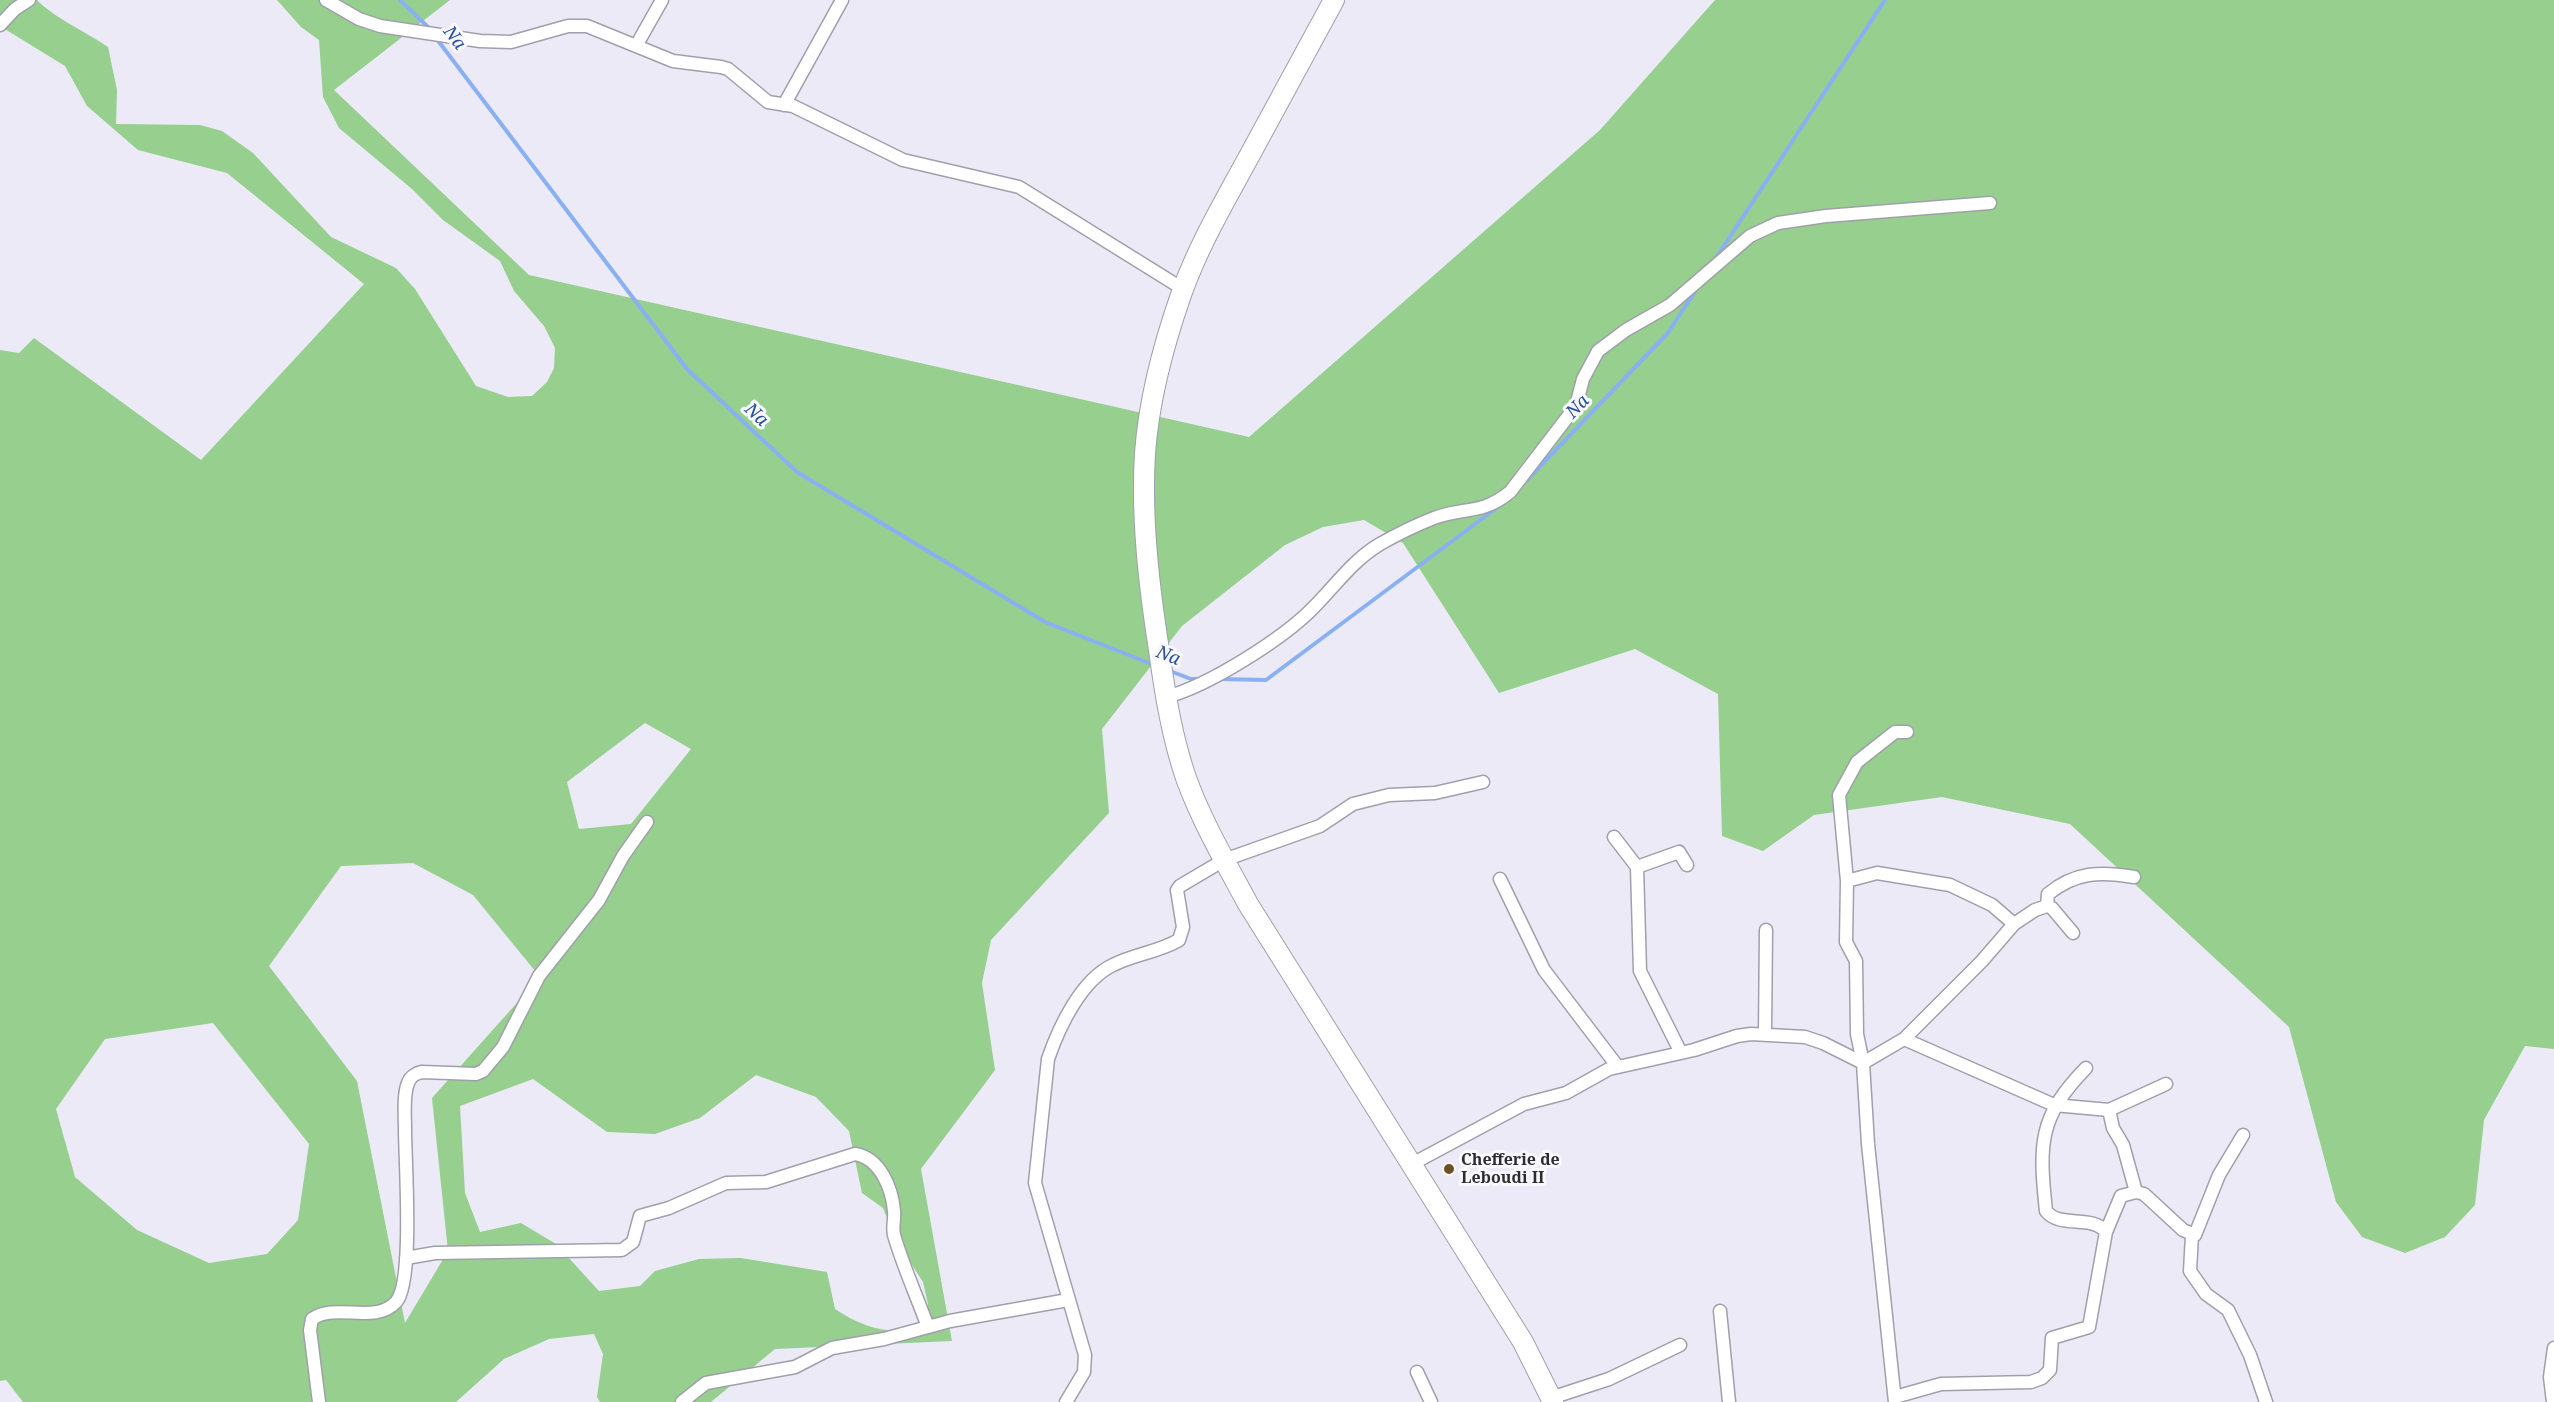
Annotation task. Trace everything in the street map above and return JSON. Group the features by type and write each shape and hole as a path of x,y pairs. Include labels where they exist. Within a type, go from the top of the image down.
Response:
{"main road":[{"path":"1334,0 1219,212 1183,289 1164,351 1149,418 1145,454 1147,541 1152,606 1166,697 1175,741 1187,780 1224,860 1248,904 1522,1342 1552,1400"}],"street":[{"path":"0,25 22,3 29,0"},
{"path":"326,0 359,19 404,31 511,42 568,26 587,26 673,62 728,69 768,102 793,106 903,160 1019,187 1183,289"},
{"path":"636,46 662,0"},
{"path":"784,105 842,0"},
{"path":"1166,697 1189,691 1218,675 1287,629 1314,607 1333,584 1380,544 1434,518 1480,509 1502,499 1510,492 1576,406 1583,379 1598,351 1626,330 1670,305 1750,236 1778,223 1826,216 1990,203"},
{"path":"1907,732 1895,732 1857,762 1839,795 1847,880 1846,942 1856,961 1857,1034 1863,1063 1868,1144 1895,1400 1941,1384 2031,1382 2042,1378 2050,1370 2052,1338 2089,1327 2106,1232 2121,1196 2136,1191 2144,1194 2192,1235"},
{"path":"1066,1402 1084,1372 1085,1363 1035,1183 1048,1059 1054,1041 1086,989 1102,972 1114,964 1179,940 1183,927 1177,890 1224,860 1320,826 1353,804 1389,795 1435,793 1483,782"},
{"path":"319,1402 310,1323 317,1315 324,1313 380,1312 389,1308 402,1291 406,1258 405,1116 408,1083 416,1073 422,1072 476,1074 483,1071 504,1047 539,976 599,900 623,856 647,822"},
{"path":"1614,837 1637,867 1640,971 1681,1053"},
{"path":"1637,867 1679,852 1687,865"},
{"path":"2073,933 2048,906 2048,894 2064,881 2104,872 2134,877"},
{"path":"1847,880 1877,873 1950,885 1992,904 2014,924"},
{"path":"1500,879 1544,970 1618,1067"},
{"path":"1863,1063 1904,1039 1982,961 2014,924 2035,910 2048,906"},
{"path":"1765,1034 1766,930"},
{"path":"1412,1164 1524,1104 1566,1093 1618,1067 1681,1053 1737,1036 1765,1034 1814,1039 1863,1063"},
{"path":"1904,1039 2054,1105 2109,1110 2142,1097 2166,1084"},
{"path":"2086,1068 2065,1089 2054,1105 2044,1132 2046,1211 2055,1220 2088,1223 2103,1228 2106,1232"},
{"path":"2109,1110 2113,1128 2123,1145 2136,1191"},
{"path":"2192,1235 2196,1233 2204,1217 2219,1175 2243,1135"},
{"path":"406,1258 435,1253 622,1250 630,1247 633,1242 640,1216 675,1206 726,1183 766,1182 855,1154 865,1156 879,1166 883,1174 894,1207 894,1234 928,1327"},
{"path":"2192,1235 2190,1270 2206,1294 2228,1310 2250,1355 2266,1402"},
{"path":"682,1402 706,1383 795,1367 832,1348 884,1340 928,1327 1068,1300"},
{"path":"1720,1311 1729,1402"},
{"path":"1552,1400 1609,1378 1680,1345"},
{"path":"2553,1402 2550,1377 2554,1350"},
{"path":"1417,1372 1431,1402"}],"green space":[{"path":"0,0 37,0 60,18 108,47 117,90 116,124 200,125 222,131 253,153 331,237 396,268 415,289 476,386 508,397 532,396 547,382 554,368 555,348 544,326 514,291 500,261 443,220 412,189 339,128 323,97 319,40 301,27 277,0 450,0 334,90 529,275 1249,437 1600,130 1715,0 2554,0 2554,1049 2525,1046 2484,1120 2475,1205 2445,1237 2405,1253 2362,1237 2336,1202 2289,1027 2070,824 1942,797 1814,815 1763,851 1722,836 1718,694 1635,649 1499,693 1403,543 1364,520 1323,527 1285,545 1182,626 1102,729 1109,813 991,940 982,983 995,1070 921,1169 952,1341 775,1349 711,1402 600,1402 597,1397 603,1354 594,1334 549,1339 504,1359 456,1402 23,1402 6,1380 0,1381 0,350 19,353 34,338 201,460 364,284 227,173 138,150 87,106 65,66 0,26","holes":["645,723 691,749 631,824 579,829 567,782","413,863 473,895 540,977 432,1098 448,1251 405,1323 357,1081 269,966 341,866","213,1023 309,1144 298,1220 267,1254 209,1263 137,1230 75,1177 56,1109 105,1039","756,1075 816,1097 849,1131 862,1193 883,1208 896,1240 923,1282 928,1304 928,1327 891,1331 868,1326 835,1309 827,1272 741,1258 699,1259 655,1271 640,1286 599,1291 556,1244 521,1223 480,1232 465,1193 460,1106 533,1079 607,1132 655,1134 700,1118"]}],"waterway":[{"name":"Na","path":"400,0 430,29"},
{"name":"Na","path":"1716,258 1885,0"},
{"name":"Na","path":"436,38 687,369 797,472 1045,622 1154,665"},
{"name":"Na","path":"1526,481 1667,334 1696,290"},
{"name":"Na","path":"1219,679 1266,680 1506,501"},
{"name":"Na","path":"1170,671 1191,679 1200,679"}],"place":[{"name":"Chefferie de Leboudi II","path":"1449,1169"}]}
